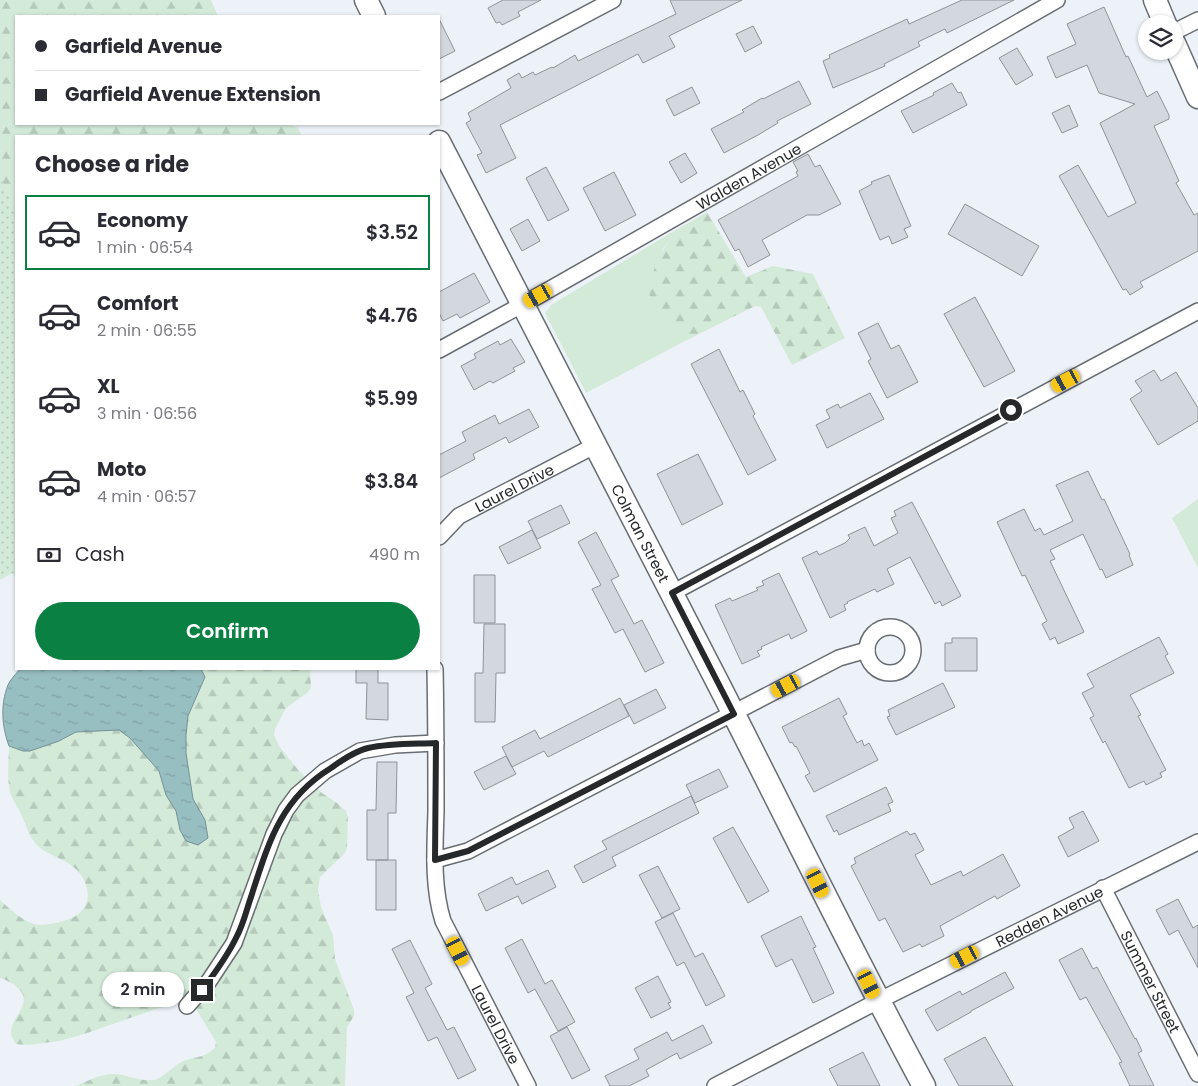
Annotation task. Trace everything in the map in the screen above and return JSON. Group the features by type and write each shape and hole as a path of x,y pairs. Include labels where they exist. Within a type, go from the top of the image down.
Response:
{"main road":[{"path":"366,0 374,15"},
{"path":"1155,0 1161,15"},
{"path":"1182,60 1198,96"},
{"name":"Colman Street","path":"440,144 521,305 734,714 878,1001 924,1086"}],"street":[{"path":"440,91 613,0"},
{"name":"Walden Avenue","path":"440,349 1057,0"},
{"path":"1183,28 1198,20"},
{"path":"672,593 1198,310"},
{"name":"Laurel Drive","path":"440,536 459,516 594,446"},
{"path":"435,860 468,851 839,658 867,650"},
{"name":"Laurel Drive","path":"435,670 435,860 438,905 443,921 528,1086"},
{"path":"187,1006 209,981 234,943 274,834 286,810 297,794 325,771 360,751 395,745 436,743"},
{"name":"Redden Avenue","path":"715,1086 878,1001 1198,842"},
{"name":"Summer Street","path":"1104,888 1198,1074"}],"green space":[{"path":"0,0 211,0 218,15 15,15 15,125 291,125 298,128 302,135 15,135 15,577 0,564"},
{"path":"0,173 15,212 15,572 0,580"},
{"path":"707,212 746,277 773,266 813,274 845,338 792,365 761,307 755,306 689,339 660,319 652,307 650,286 656,265 672,237 669,234"},
{"path":"669,234 672,237 662,250 658,316 689,339 586,393 545,313 551,305"},
{"path":"1198,499 1198,568 1172,518"},
{"path":"202,670 310,670 311,688 286,708 275,729 274,735 279,746 299,771 322,793 346,811 348,817 345,853 320,877 318,889 321,907 333,935 335,959 354,1010 354,1016 347,1027 345,1086 75,1086 110,1074 154,1080 180,1063 210,1052 215,1048 216,1042 193,1004 181,1002 59,1041 28,1045 16,1044 12,1036 12,1025 22,1008 24,999 17,987 0,978 0,900 25,920 34,924 44,925 68,920 81,912 85,907 88,894 83,878 75,868 43,850 30,836 9,789 9,746 23,751 59,741 76,732 119,730 130,738 159,771 166,795 177,811 180,830 205,820 193,799 186,753 186,735 188,716 205,677"}],"water":[{"path":"19,670 202,670 205,677 188,716 186,753 193,799 205,820 208,838 198,845 186,841 180,830 176,811 166,795 159,771 130,738 119,730 76,732 59,741 30,751 23,751 9,746 3,724 3,708 5,693 9,683"}],"building":[{"path":"503,0 541,0 518,12 520,16 502,25 500,22 496,23 488,8"},
{"path":"670,0 742,0 669,36 675,47 643,63 638,54 500,125 516,158 486,173 477,155 482,153 466,123 471,120 468,113 511,88 507,80 519,73 522,78 533,72 535,75 553,68 575,55 578,61 676,14"},
{"path":"962,0 1014,0 947,33 945,29 918,42 920,46 884,64 885,66 833,88 823,61 830,58 829,55 907,19 909,24"},
{"path":"1104,7 1126,57 1128,56 1147,97 1157,91 1169,115 1169,119 1154,126 1179,181 1176,183 1194,215 1198,213 1198,251 1140,282 1143,287 1130,295 1126,289 1123,290 1059,176 1078,165 1108,217 1136,203 1100,123 1135,104 1099,93 1087,65 1056,78 1047,57 1076,44 1067,24"},
{"path":"440,21 455,51 440,58"},
{"path":"753,26 762,43 745,52 736,34"},
{"path":"1017,48 1033,75 1016,85 999,58"},
{"path":"799,81 811,104 777,121 778,123 724,153 711,129 744,112 742,110 762,98"},
{"path":"952,83 958,93 961,92 967,105 913,133 901,111 934,95 933,93"},
{"path":"692,87 700,103 674,116 666,100"},
{"path":"1069,105 1078,126 1062,133 1052,113"},
{"path":"685,153 697,173 681,183 669,162"},
{"path":"808,154 815,167 820,165 841,204 819,215 807,215 762,240 770,255 748,267 739,249 735,251 718,220 798,176 796,172 798,171 793,162"},
{"path":"546,167 569,210 548,221 526,178"},
{"path":"614,172 636,215 605,231 583,188"},
{"path":"889,175 911,226 904,229 908,237 892,244 889,236 880,240 859,191 872,184 871,182"},
{"path":"965,204 1039,246 1022,276 948,234"},
{"path":"528,219 540,241 522,251 510,229"},
{"path":"474,273 490,302 460,318 457,314 443,321 440,315 440,291"},
{"path":"975,297 1015,371 984,387 944,314"},
{"path":"878,323 891,349 899,345 918,382 887,398 868,361 871,359 858,333"},
{"path":"511,339 525,362 513,368 515,371 493,383 490,381 474,390 461,366 476,358 474,354 498,341 500,345"},
{"path":"719,349 740,392 743,390 755,414 753,416 776,460 748,475 691,364"},
{"path":"1154,370 1161,381 1176,372 1198,408 1198,421 1158,445 1130,399 1142,391 1135,381"},
{"path":"870,393 884,419 827,448 816,425 830,418 826,410 838,404 840,408"},
{"path":"529,409 539,427 509,443 506,437 473,454 475,459 440,477 440,454 466,441 462,432 495,415 499,424"},
{"path":"698,454 723,504 682,525 657,474"},
{"path":"1088,471 1102,500 1104,499 1130,554 1133,565 1106,578 1102,569 1100,570 1083,534 1050,550 1055,559 1050,561 1084,632 1058,644 1055,637 1050,640 1042,624 1047,621 1025,575 1022,576 997,522 1024,509 1035,531 1040,528 1044,535 1073,521 1056,485"},
{"path":"912,502 961,596 942,606 940,601 935,604 910,557 887,569 894,584 877,592 875,589 847,602 844,605 846,610 830,618 802,558 817,551 819,555 845,543 850,538 848,535 865,527 874,546 898,533 891,518 896,516 894,511"},
{"path":"561,505 570,523 537,539 528,521"},
{"path":"532,530 541,548 508,564 499,547"},
{"path":"596,532 619,576 611,580 634,624 642,620 664,663 645,672 623,629 615,633 592,589 601,585 578,542"},
{"path":"779,573 807,631 791,639 789,634 761,647 762,649 757,651 760,656 742,664 715,605 730,598 732,601 758,590 756,588 764,585 762,581"},
{"path":"474,575 495,575 495,623 474,623"},
{"path":"484,624 505,624 505,673 496,673 495,722 475,722 475,673 483,673"},
{"path":"1159,637 1168,654 1165,656 1174,673 1130,695 1141,715 1138,716 1166,770 1160,773 1162,777 1146,785 1144,781 1129,788 1105,741 1103,743 1090,718 1094,716 1082,693 1094,687 1087,674"},
{"path":"952,638 977,638 977,671 945,671 945,643 952,643"},
{"path":"356,670 378,670 378,683 388,683 388,720 366,719 367,683 356,683"},
{"path":"943,683 955,707 896,735 887,717 890,716 888,710"},
{"path":"656,689 666,708 634,724 624,705"},
{"path":"620,698 629,716 548,757 544,751 512,767 502,747 535,730 540,739"},
{"path":"839,698 847,714 843,716 857,743 862,740 864,746 869,743 878,760 814,792 805,776 810,773 796,746 792,742 790,743 782,727"},
{"path":"506,756 516,774 484,790 474,772"},
{"path":"377,762 397,762 396,813 388,813 388,860 367,860 367,810 376,810"},
{"path":"719,769 728,787 695,803 686,785"},
{"path":"886,787 893,802 888,804 891,811 839,835 837,830 834,832 826,816"},
{"path":"691,796 699,813 612,857 616,866 583,883 574,866 607,849 602,841"},
{"path":"1083,811 1099,841 1068,857 1058,837 1074,828 1069,818"},
{"path":"733,827 769,891 748,903 713,838"},
{"path":"907,831 910,835 915,833 924,850 915,855 931,885 961,871 963,876 1003,854 1020,886 997,899 995,896 940,926 944,936 922,947 920,944 903,952 885,918 879,921 851,866 856,863 854,858"},
{"path":"376,860 396,860 396,910 376,910"},
{"path":"658,866 680,909 662,918 639,875"},
{"path":"548,870 556,887 522,904 518,896 486,911 478,894 512,877 516,885"},
{"path":"1178,899 1193,928 1198,925 1198,968 1178,930 1169,935 1156,910"},
{"path":"673,913 695,957 703,953 725,996 706,1006 684,962 677,966 655,922"},
{"path":"801,916 816,947 813,948 834,993 813,1003 792,959 776,967 761,936"},
{"path":"522,939 545,984 552,980 575,1022 558,1031 535,989 528,993 505,948"},
{"path":"410,940 432,984 425,988 447,1030 454,1027 476,1070 458,1079 437,1037 428,1041 406,997 414,993 392,949"},
{"path":"1082,948 1093,969 1097,967 1136,1038 1142,1051 1138,1053 1154,1086 1130,1086 1119,1063 1122,1062 1086,997 1080,1000 1059,960"},
{"path":"1005,972 1014,988 937,1031 925,1010 960,991 962,995"},
{"path":"658,976 671,1002 668,1003 671,1008 651,1018 635,988"},
{"path":"703,1025 712,1043 680,1059 677,1053 646,1070 649,1076 629,1086 610,1086 605,1076 639,1059 634,1049 667,1032 672,1041"},
{"path":"567,1027 590,1070 572,1079 550,1036"},
{"path":"985,1037 1013,1086 959,1086 944,1059"},
{"path":"863,1052 880,1086 838,1086 829,1069"}],"route":[{"path":"202,990 238,934 278,824 297,794 325,771 367,748 436,743 435,860 468,851 734,714 672,593 1011,410"}]}
